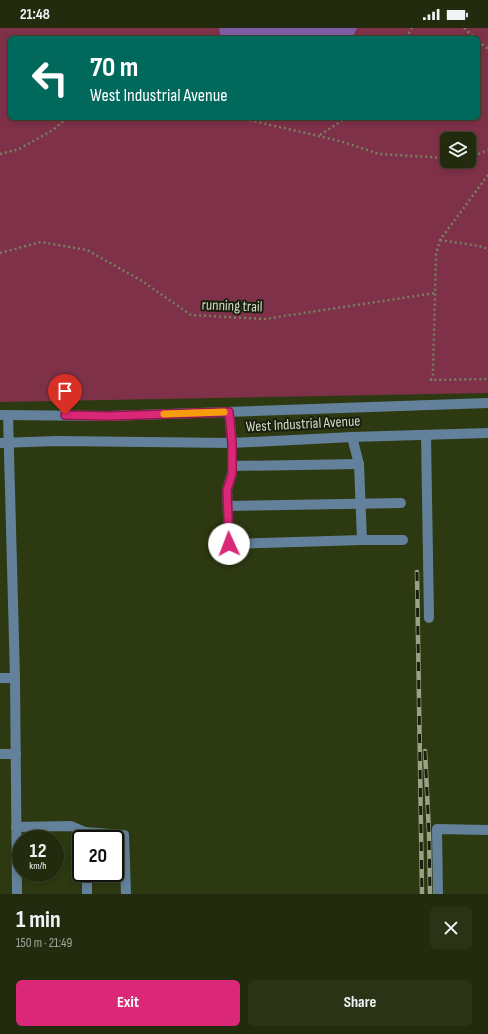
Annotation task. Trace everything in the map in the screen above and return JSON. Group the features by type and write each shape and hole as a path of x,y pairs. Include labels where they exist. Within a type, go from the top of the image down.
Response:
{"street":[{"name":"West Industrial Avenue","path":"4,415 108,416 488,403"},
{"path":"229,412 232,443 232,474 227,490 229,544 403,540"},
{"path":"4,415 15,678 17,894"},
{"name":"West Industrial Avenue","path":"5,443 57,441 232,443 352,437 488,433"},
{"path":"426,435 429,618"},
{"path":"352,437 359,464 362,540"},
{"path":"232,466 359,464"},
{"path":"228,506 401,503"},
{"path":"0,678 15,678"},
{"path":"0,754 16,754"},
{"path":"16,827 70,826 76,830"},
{"path":"438,894 437,830 488,830"},
{"path":"124,835 126,894"},
{"path":"87,882 87,894"}],"path":[{"path":"464,28 473,36"},
{"path":"480,42 488,50"},
{"path":"0,154 19,149 53,130 65,120"},
{"path":"249,120 340,141 379,154 440,158"},
{"path":"320,136 343,120"},
{"path":"476,155 488,150"},
{"path":"488,176 440,240 436,254 433,374 431,380 488,379"},
{"path":"440,240 480,246 488,249"},
{"name":"running trail","path":"0,254 41,242 87,250 142,281 191,315 265,319 435,293"}],"shaded area":[{"path":"0,28 488,28 488,393 0,402"},
{"path":"219,28 357,28 353,36 221,36"}],"railway":[{"path":"417,572 422,894"},
{"path":"425,751 430,894"}],"slow traffic":[{"path":"164,414 224,412"}],"route":[{"path":"65,415 108,416 229,412 232,443 232,474 227,490 229,544"}]}
